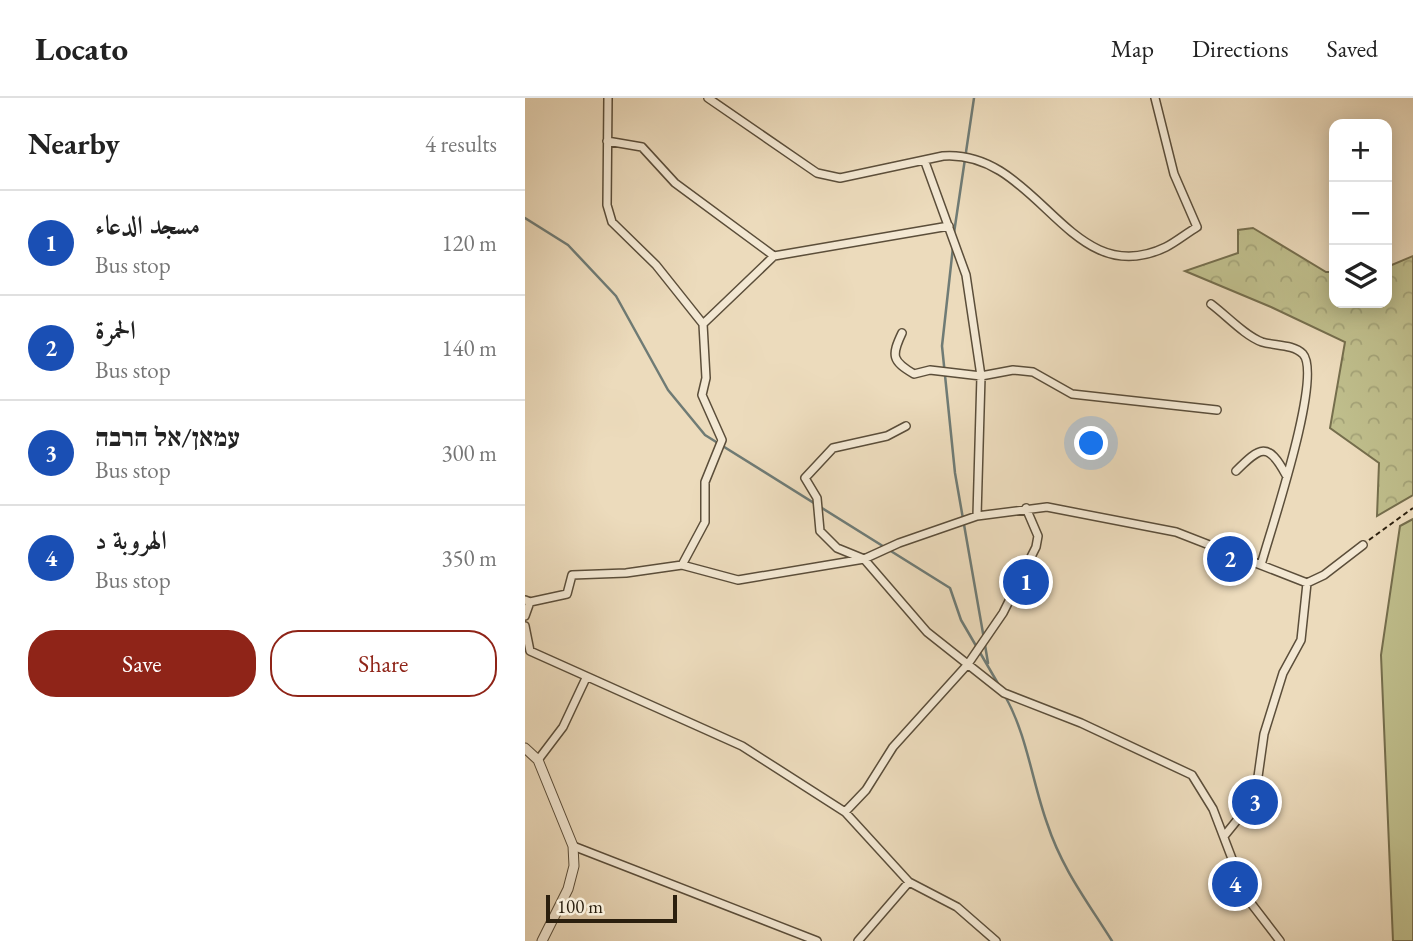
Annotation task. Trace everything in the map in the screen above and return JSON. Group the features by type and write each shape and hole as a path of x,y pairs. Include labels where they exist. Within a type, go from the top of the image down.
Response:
{"street":[{"path":"608,98 607,205 612,222 656,265 703,324 706,355 702,395 722,440 705,482 705,522 682,565"},
{"path":"708,98 817,173 827,177 840,178 956,155 987,161 1014,178 1069,232 1087,244 1103,251 1144,254 1165,247 1197,227 1174,174 1155,98"},
{"path":"607,141 642,147 675,183 774,256"},
{"path":"925,162 935,197 950,226 966,275 981,376 978,516"},
{"path":"703,324 774,256 950,226"},
{"path":"1211,304 1259,341 1295,349 1304,355 1309,370 1296,449 1261,565"},
{"path":"902,333 895,356 898,365 913,374 930,370 981,376 1013,370 1033,372 1072,394 1217,410"},
{"path":"906,426 887,436 833,448 805,478 817,498 820,531 837,548 864,559 927,632 1005,693 1081,723 1192,775 1225,835 1247,898 1280,941"},
{"path":"1235,471 1255,452 1264,450 1276,456 1286,475"},
{"path":"525,617 527,601 567,594 572,575 626,573 682,565 737,580 864,559 899,543 978,516 1026,508 1047,507 1176,531 1307,583 1324,575 1363,545"},
{"path":"845,812 866,790 893,747 968,664 1003,613 1036,547 1038,536 1026,508"},
{"path":"1225,835 1255,798 1264,734 1283,673 1301,640 1307,583"},
{"path":"525,626 530,651 742,746 845,812 909,882 957,907 996,941"},
{"path":"538,760 563,727 586,678"},
{"path":"525,748 538,760 573,846 574,866 568,889 542,941"},
{"path":"573,846 817,941"},
{"path":"857,941 909,882"}],"path":[{"path":"1363,545 1413,508"}],"green space":[{"path":"1253,228 1329,272 1329,308 1392,308 1392,265 1413,256 1413,495 1377,516 1379,463 1330,428 1345,342 1185,271 1238,253 1238,230"},
{"path":"1413,519 1413,941 1393,941 1381,655 1400,526"}],"waterway":[{"path":"954,233 974,98"},
{"path":"525,218 568,245 616,296 668,390 705,435 950,588 961,620 1000,687"},
{"path":"953,247 942,346 955,473 984,639"},
{"path":"985,645 988,663"},
{"path":"1005,696 1019,726 1053,840 1076,884 1112,941"}],"place":[{"name":"الحمرة","path":"1230,559"},
{"name":"مسجد الدعاء","path":"1026,582"},
{"name":"עמאן/אל הרבה","path":"1255,802"},
{"name":"الهروبة د","path":"1235,884"}]}
